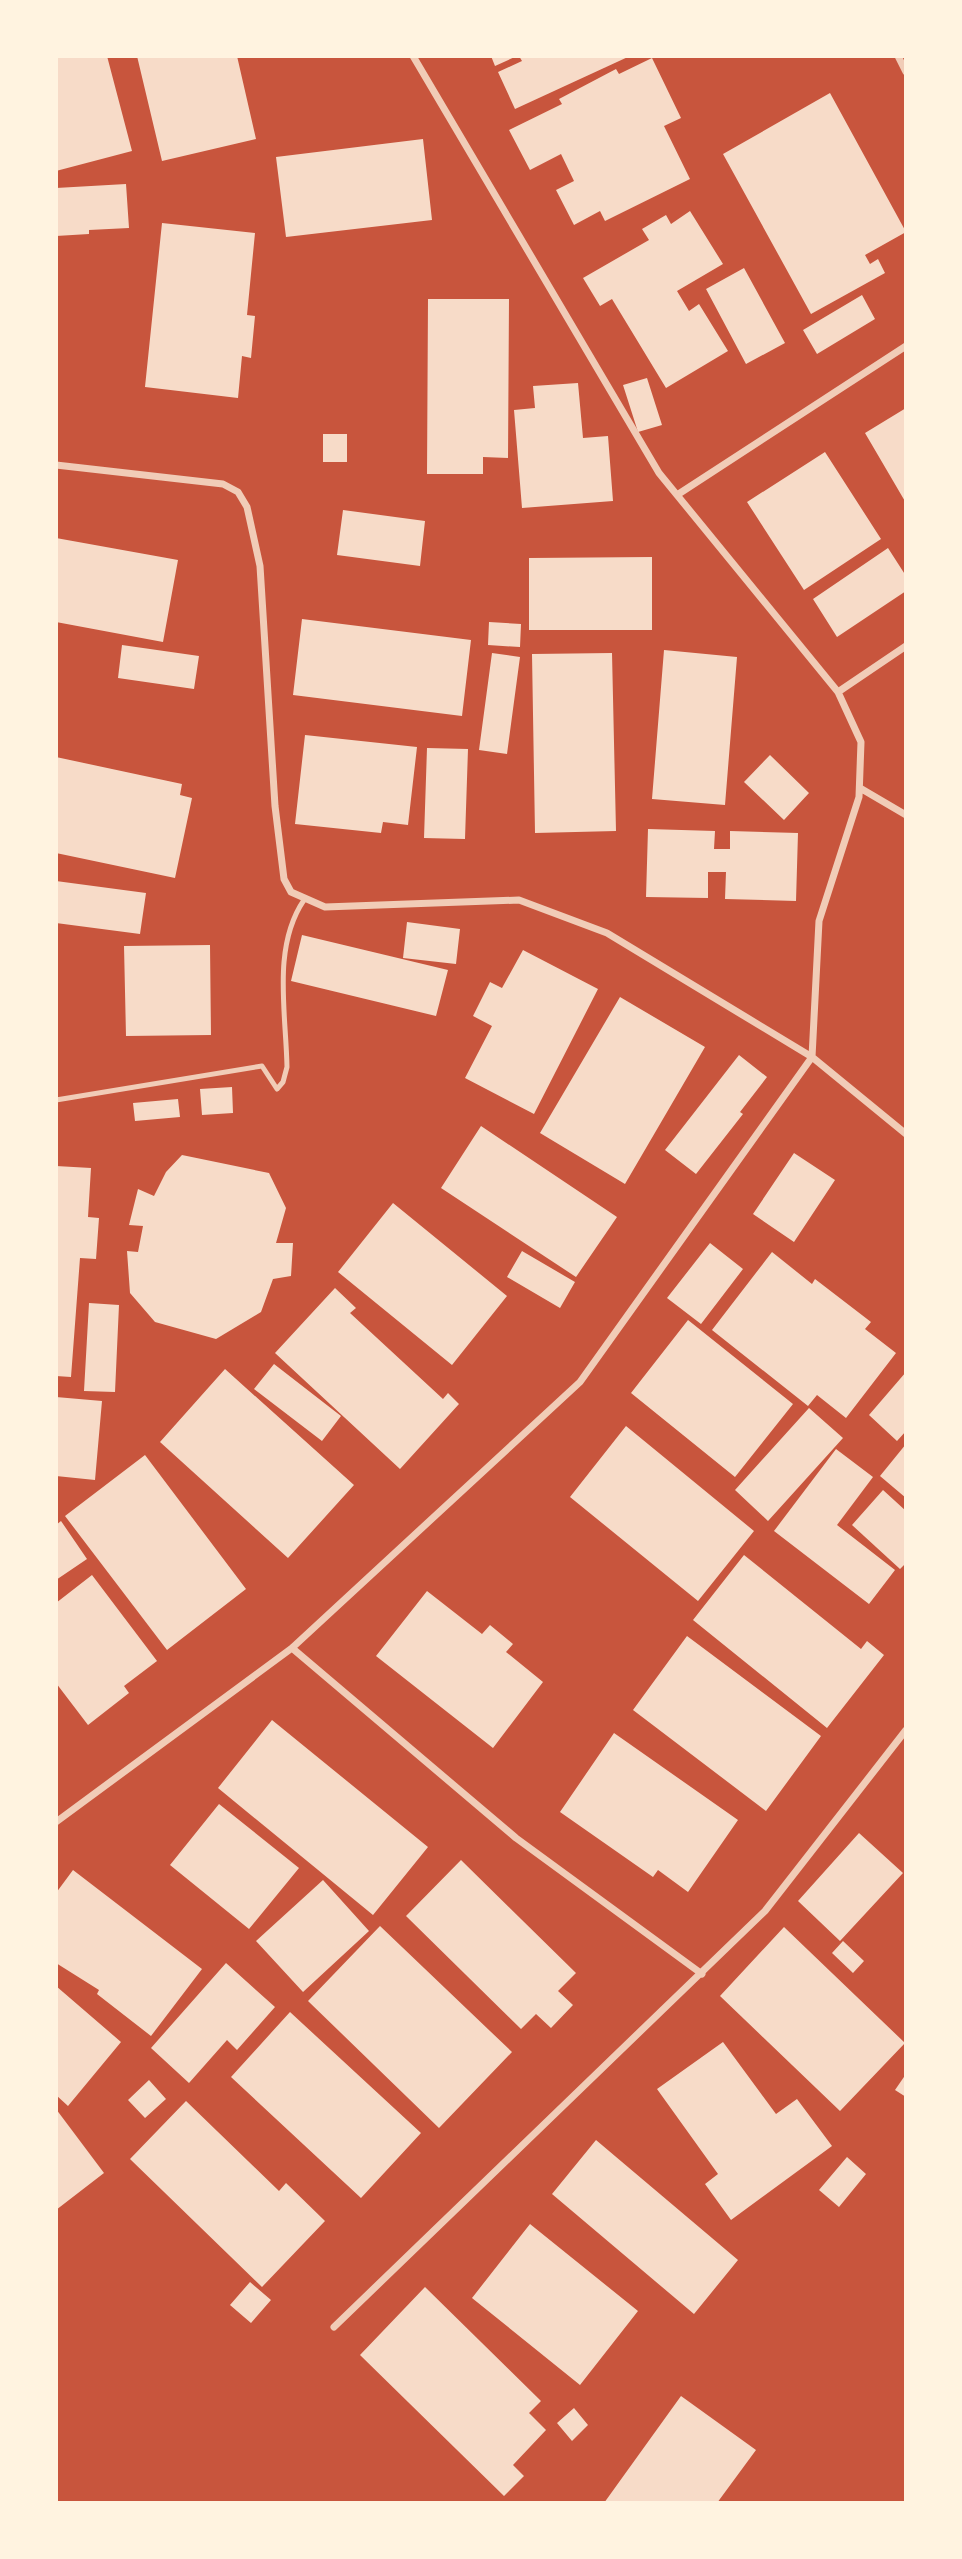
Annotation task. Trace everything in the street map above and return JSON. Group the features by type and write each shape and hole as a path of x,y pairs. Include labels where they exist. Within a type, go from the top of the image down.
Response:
{"street":[{"path":"56,1822 292,1647 580,1382 812,1058 819,922 860,788 860,742 838,692 659,473 413,56"},
{"path":"898,56 906,72"},
{"path":"677,495 906,346"},
{"path":"56,465 223,484 238,492 247,506 260,566 275,806 284,879 291,892 325,907 519,900 607,933 812,1058 906,1134"},
{"path":"838,692 906,646"},
{"path":"860,788 906,815"},
{"path":"292,1647 516,1838 702,1974"},
{"path":"334,2328 541,2124 702,1974 765,1911 906,1731"}],"lane":[{"path":"56,1100 262,1066 277,1089 283,1082 288,1067 284,946 291,920 304,900"}],"building":[{"path":"56,56 107,56 132,151 56,171"},
{"path":"137,56 237,56 256,139 162,161"},
{"path":"491,56 517,56 495,66"},
{"path":"519,56 630,56 515,109 498,72 522,61"},
{"path":"652,58 681,118 664,126 690,179 605,221 600,211 574,225 556,190 574,181 561,154 530,170 509,130 562,104 559,99 616,69 619,74"},
{"path":"830,93 906,232 865,255 870,264 878,259 885,273 811,314 723,154"},
{"path":"423,139 432,220 286,237 276,157"},
{"path":"126,184 129,228 89,230 89,234 56,236 56,188"},
{"path":"690,211 723,264 677,291 689,311 699,304 728,351 666,388 612,299 600,306 583,278 649,240 642,229 666,215 671,224"},
{"path":"162,223 255,233 247,315 255,316 251,358 242,356 238,398 145,387"},
{"path":"744,268 785,343 746,364 706,289"},
{"path":"862,295 875,319 817,354 803,330"},
{"path":"428,299 509,299 508,458 483,457 483,474 427,474"},
{"path":"647,378 662,425 638,432 623,385"},
{"path":"578,383 583,438 608,436 613,501 522,508 514,410 535,408 533,386"},
{"path":"906,408 906,503 865,433"},
{"path":"323,434 347,434 347,462 323,462"},
{"path":"825,452 881,539 804,590 747,502"},
{"path":"343,510 425,521 420,566 337,555"},
{"path":"56,538 178,560 163,642 56,622"},
{"path":"888,548 906,576 906,591 837,637 813,599"},
{"path":"652,557 652,630 529,630 529,558"},
{"path":"302,619 471,640 462,716 293,695"},
{"path":"489,622 521,624 520,647 488,645"},
{"path":"122,645 199,656 194,689 118,678"},
{"path":"664,650 737,657 725,805 652,799"},
{"path":"492,653 520,657 507,754 479,750"},
{"path":"612,653 616,831 535,833 532,654"},
{"path":"305,735 417,747 408,825 383,822 381,833 295,824"},
{"path":"427,748 468,749 465,839 424,838"},
{"path":"770,755 809,793 784,820 744,782"},
{"path":"56,757 182,784 180,795 192,798 175,878 56,853"},
{"path":"648,829 715,831 714,849 730,849 730,831 798,833 796,901 725,899 726,872 708,872 708,898 646,897"},
{"path":"56,881 146,893 140,934 56,923"},
{"path":"407,922 460,929 456,964 403,958"},
{"path":"302,935 448,970 436,1016 291,981"},
{"path":"210,945 211,1035 126,1036 124,946"},
{"path":"523,950 598,989 534,1114 465,1078 492,1026 473,1016 490,982 502,988"},
{"path":"620,997 705,1047 625,1184 540,1133"},
{"path":"739,1055 767,1077 740,1112 743,1114 696,1174 665,1150"},
{"path":"232,1087 233,1113 202,1115 200,1089"},
{"path":"178,1099 180,1117 135,1121 133,1103"},
{"path":"481,1126 617,1217 576,1277 441,1188"},
{"path":"794,1153 835,1180 794,1242 753,1214"},
{"path":"182,1155 269,1173 286,1208 276,1243 293,1243 291,1276 273,1279 261,1312 216,1339 155,1322 130,1293 127,1251 138,1252 143,1226 129,1225 138,1189 154,1196 166,1172"},
{"path":"56,1166 91,1168 88,1217 99,1218 96,1259 80,1258 71,1377 56,1376"},
{"path":"393,1203 507,1296 452,1365 338,1272"},
{"path":"710,1243 743,1269 701,1324 667,1298"},
{"path":"522,1251 575,1282 560,1308 507,1277"},
{"path":"772,1252 812,1284 815,1279 871,1322 865,1329 896,1353 846,1418 817,1395 808,1406 712,1330"},
{"path":"335,1288 356,1308 350,1313 443,1399 448,1393 459,1404 400,1469 275,1353"},
{"path":"89,1303 119,1305 115,1392 84,1391"},
{"path":"688,1320 793,1404 735,1477 631,1393"},
{"path":"274,1364 341,1416 322,1441 254,1389"},
{"path":"225,1369 354,1485 288,1558 160,1442"},
{"path":"906,1372 906,1431 897,1441 869,1415"},
{"path":"56,1397 102,1401 95,1480 56,1476"},
{"path":"809,1408 843,1438 768,1521 735,1490"},
{"path":"626,1426 754,1531 698,1601 570,1497"},
{"path":"906,1444 906,1498 880,1476"},
{"path":"836,1449 873,1477 837,1525 895,1570 869,1604 774,1531"},
{"path":"145,1455 246,1589 167,1650 65,1516"},
{"path":"883,1490 906,1511 906,1563 900,1569 852,1525"},
{"path":"61,1521 87,1559 56,1580 56,1525"},
{"path":"744,1555 861,1649 867,1641 884,1655 827,1728 693,1620"},
{"path":"92,1575 157,1661 124,1686 129,1693 88,1725 56,1683 56,1603"},
{"path":"427,1591 482,1634 490,1625 513,1644 506,1652 543,1682 493,1748 376,1656"},
{"path":"687,1636 821,1736 766,1811 633,1710"},
{"path":"272,1720 428,1847 373,1915 218,1788"},
{"path":"614,1733 738,1820 688,1892 658,1870 653,1877 560,1812"},
{"path":"219,1804 299,1868 249,1929 170,1865"},
{"path":"859,1833 903,1873 840,1941 798,1901"},
{"path":"461,1860 576,1973 558,1991 573,2005 551,2028 536,2014 521,2029 406,1916"},
{"path":"73,1870 202,1969 151,2036 97,1994 99,1990 56,1963 56,1893"},
{"path":"323,1880 369,1931 303,1992 256,1941"},
{"path":"380,1926 512,2052 439,2128 308,2001"},
{"path":"784,1927 905,2043 840,2111 720,1996"},
{"path":"843,1941 864,1961 853,1973 832,1953"},
{"path":"226,1963 275,2007 237,2050 227,2040 189,2083 151,2048"},
{"path":"56,1986 121,2042 68,2106 56,2095"},
{"path":"290,2012 421,2133 361,2198 231,2077"},
{"path":"723,2042 776,2114 797,2099 832,2146 731,2220 705,2184 718,2174 657,2089"},
{"path":"906,2074 906,2097 895,2090"},
{"path":"149,2080 166,2099 145,2118 128,2100"},
{"path":"186,2101 279,2191 286,2183 325,2221 262,2287 130,2159"},
{"path":"56,2109 104,2173 56,2210"},
{"path":"596,2140 738,2260 694,2314 552,2194"},
{"path":"847,2157 866,2174 839,2207 819,2190"},
{"path":"530,2224 638,2311 580,2385 472,2298"},
{"path":"250,2282 271,2300 251,2323 230,2305"},
{"path":"425,2287 541,2401 529,2413 546,2430 513,2465 524,2476 504,2496 360,2355"},
{"path":"681,2396 756,2450 717,2503 604,2503"},
{"path":"574,2408 588,2425 572,2441 557,2423"}]}
